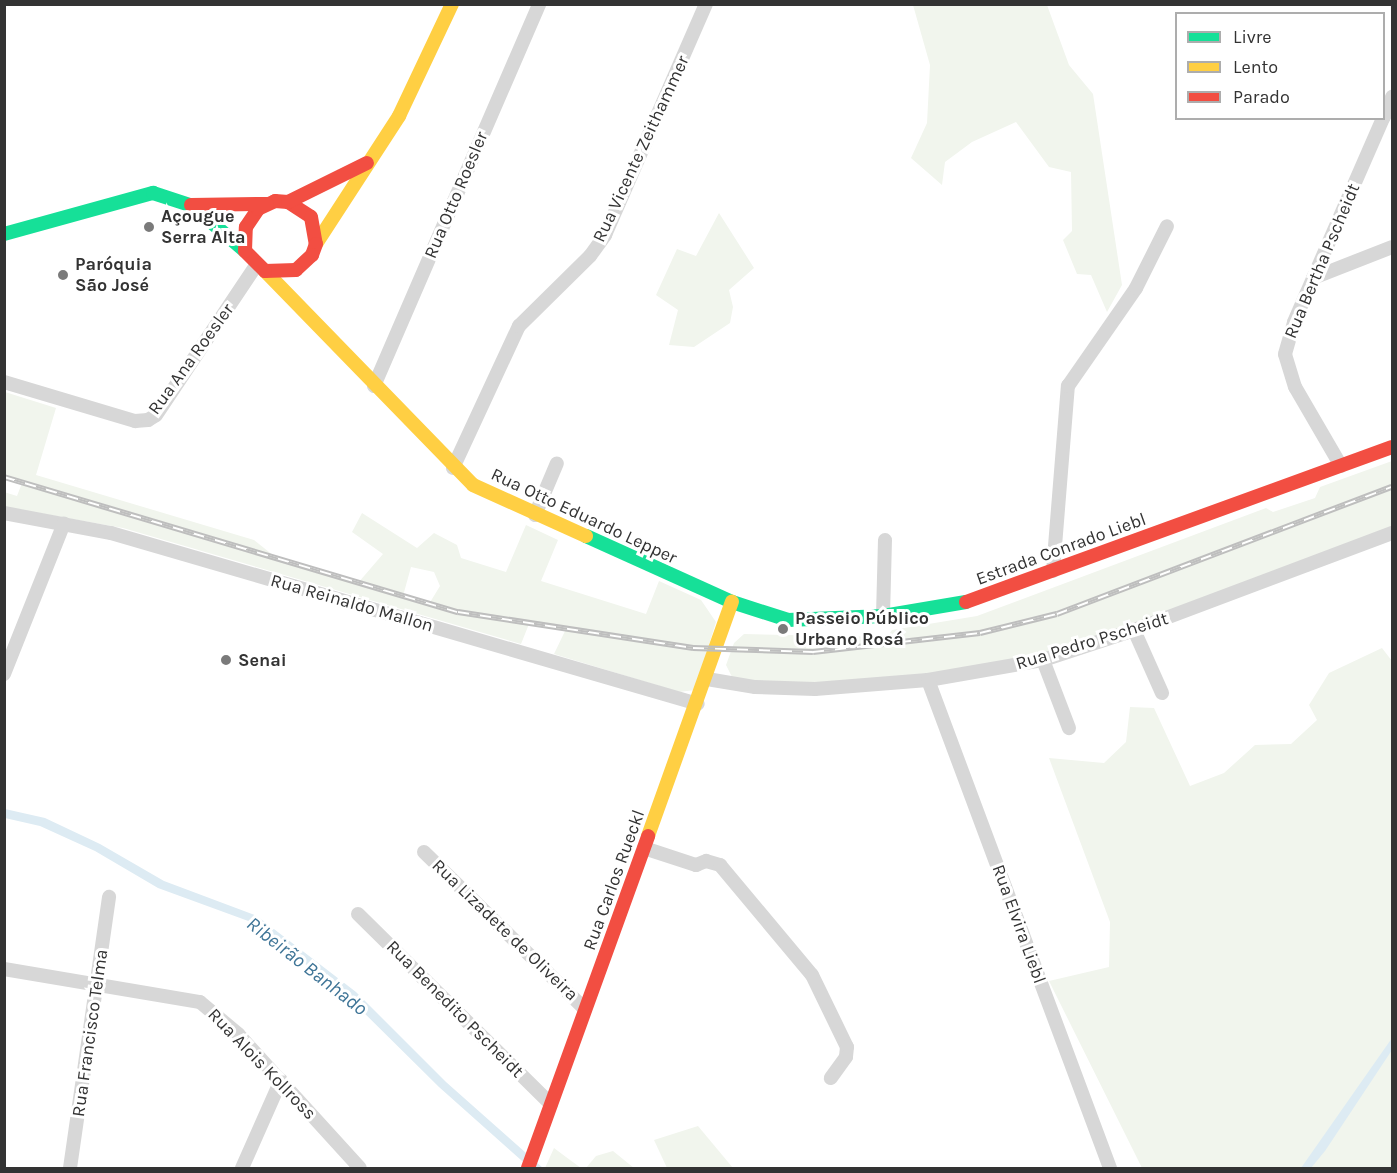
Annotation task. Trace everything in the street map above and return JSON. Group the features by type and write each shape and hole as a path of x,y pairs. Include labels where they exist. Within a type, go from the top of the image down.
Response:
{"main road":[{"path":"191,205 262,268 286,273 305,264 367,163 399,117 452,4"},
{"path":"4,234 153,193 191,205 288,202 367,163"},
{"path":"288,202 311,217 316,244"},
{"path":"245,251 250,217 267,204"},
{"name":"Rua Otto Eduardo Lepper","path":"305,264 297,283 306,316"},
{"name":"Rua Otto Eduardo Lepper","path":"262,268 453,468 473,485 732,602"},
{"name":"Estrada Conrado Liebl","path":"732,602 788,620 884,616 963,603 1392,447"},
{"name":"Rua Carlos Rueckl","path":"528,1168 698,704 732,602"}],"street":[{"name":"Rua Otto Roesler","path":"374,386 539,4"},
{"name":"Rua Vicente Zeithammer","path":"453,468 519,326 590,256 605,235 706,4"},
{"name":"Rua Bertha Pscheidt","path":"1385,113 1392,97"},
{"name":"Rua Bertha Pscheidt","path":"1341,466 1295,387 1286,364 1286,344 1382,120"},
{"path":"1053,571 1068,386 1136,288 1167,226"},
{"path":"1313,278 1392,248"},
{"name":"Rua Ana Roesler","path":"4,381 135,421 148,420 156,415 262,268"},
{"path":"536,515 557,463"},
{"name":"Rua Reinaldo Mallon","path":"4,513 64,523 157,545 698,704"},
{"path":"4,674 64,523"},
{"name":"Rua Pedro Pscheidt","path":"707,679 755,687 815,689 928,680 1043,660 1134,630 1392,533"},
{"path":"884,616 885,540"},
{"path":"1134,630 1162,693"},
{"path":"1043,660 1069,728"},
{"name":"Rua Elvira Liebl","path":"928,680 1110,1168"},
{"path":"644,848 696,866 706,861 720,866 812,975 847,1047 846,1057 831,1078"},
{"name":"Rua Lizadete de Oliveira","path":"424,852 585,1009"},
{"name":"Rua Francisco Telma","path":"70,1168 109,897"},
{"name":"Rua Benedito Pscheidt","path":"358,914 551,1104"},
{"name":"Rua Alois Kollross","path":"4,969 97,982 200,1002 227,1023 360,1168"},
{"path":"242,1168 281,1080"}],"shaded area":[{"path":"913,5 1047,5 1069,65 1093,94 1122,285 1107,312 1091,275 1077,274 1063,240 1072,231 1071,172 1049,167 1016,122 972,142 945,162 942,185 911,158 927,123 930,65"},
{"path":"719,213 754,268 729,290 733,307 730,323 694,347 669,345 678,310 656,295 677,249 696,256"},
{"path":"5,392 56,408 36,475 254,540 279,560 358,583 383,554 352,532 362,513 417,548 434,533 457,545 461,558 506,572 526,525 558,540 541,581 646,614 659,581 701,600 716,622 695,690 679,692 554,654 565,631 529,624 521,644 123,528 5,507 4,492 17,496 22,483 5,477","holes":["411,567 434,572 440,586 429,604 403,596"]},
{"path":"1392,461 1392,533 1043,660 815,689 735,683 726,665 734,643 744,634 887,637 892,630 977,616 1266,508 1273,512 1315,498 1320,487"},
{"path":"1382,648 1392,661 1392,1168 1142,1168 1049,981 1109,967 1110,922 1049,758 1104,763 1126,742 1130,707 1154,708 1190,786 1224,773 1255,745 1291,744 1317,720 1309,705 1329,673"},
{"path":"5,809 45,818 100,844 164,881 257,916 356,992 446,1082 543,1168 530,1168 439,1087 349,998 251,922 158,888 95,851 40,826 5,818"},
{"path":"1392,1038 1392,1050 1325,1151 1311,1168 1301,1168"},
{"path":"698,1126 733,1168 667,1168 654,1140"},
{"path":"554,1148 566,1157 581,1168 545,1168"},
{"path":"613,1151 634,1168 586,1168 596,1156"}],"railway":[{"path":"4,477 458,612 693,648 813,652 980,633 1057,614 1392,487"}],"traffic: fast":[{"path":"4,234 153,193 191,205 245,251"},
{"path":"586,536 732,602 788,620 883,616 966,602"}],"traffic: slow":[{"path":"316,244 399,116 452,4"},
{"path":"265,271 473,485 586,536"},
{"path":"648,836 732,602"}],"traffic: jam":[{"path":"288,202 311,217 316,244 312,255 296,270 265,271 245,251 246,227 258,209 275,201 288,202 367,163"},
{"path":"191,205 267,204"},
{"path":"966,602 1392,447"},
{"path":"528,1168 648,836"}],"place":[{"name":"Açougue Serra Alta","path":"149,227"},
{"name":"Paróquia São José","path":"63,275"},
{"name":"Passeio Público Urbano Rosá","path":"783,629"},
{"name":"Senai","path":"226,660"}],"water label":[{"name":"Ribeirão Banhado","path":"307,966"}]}
